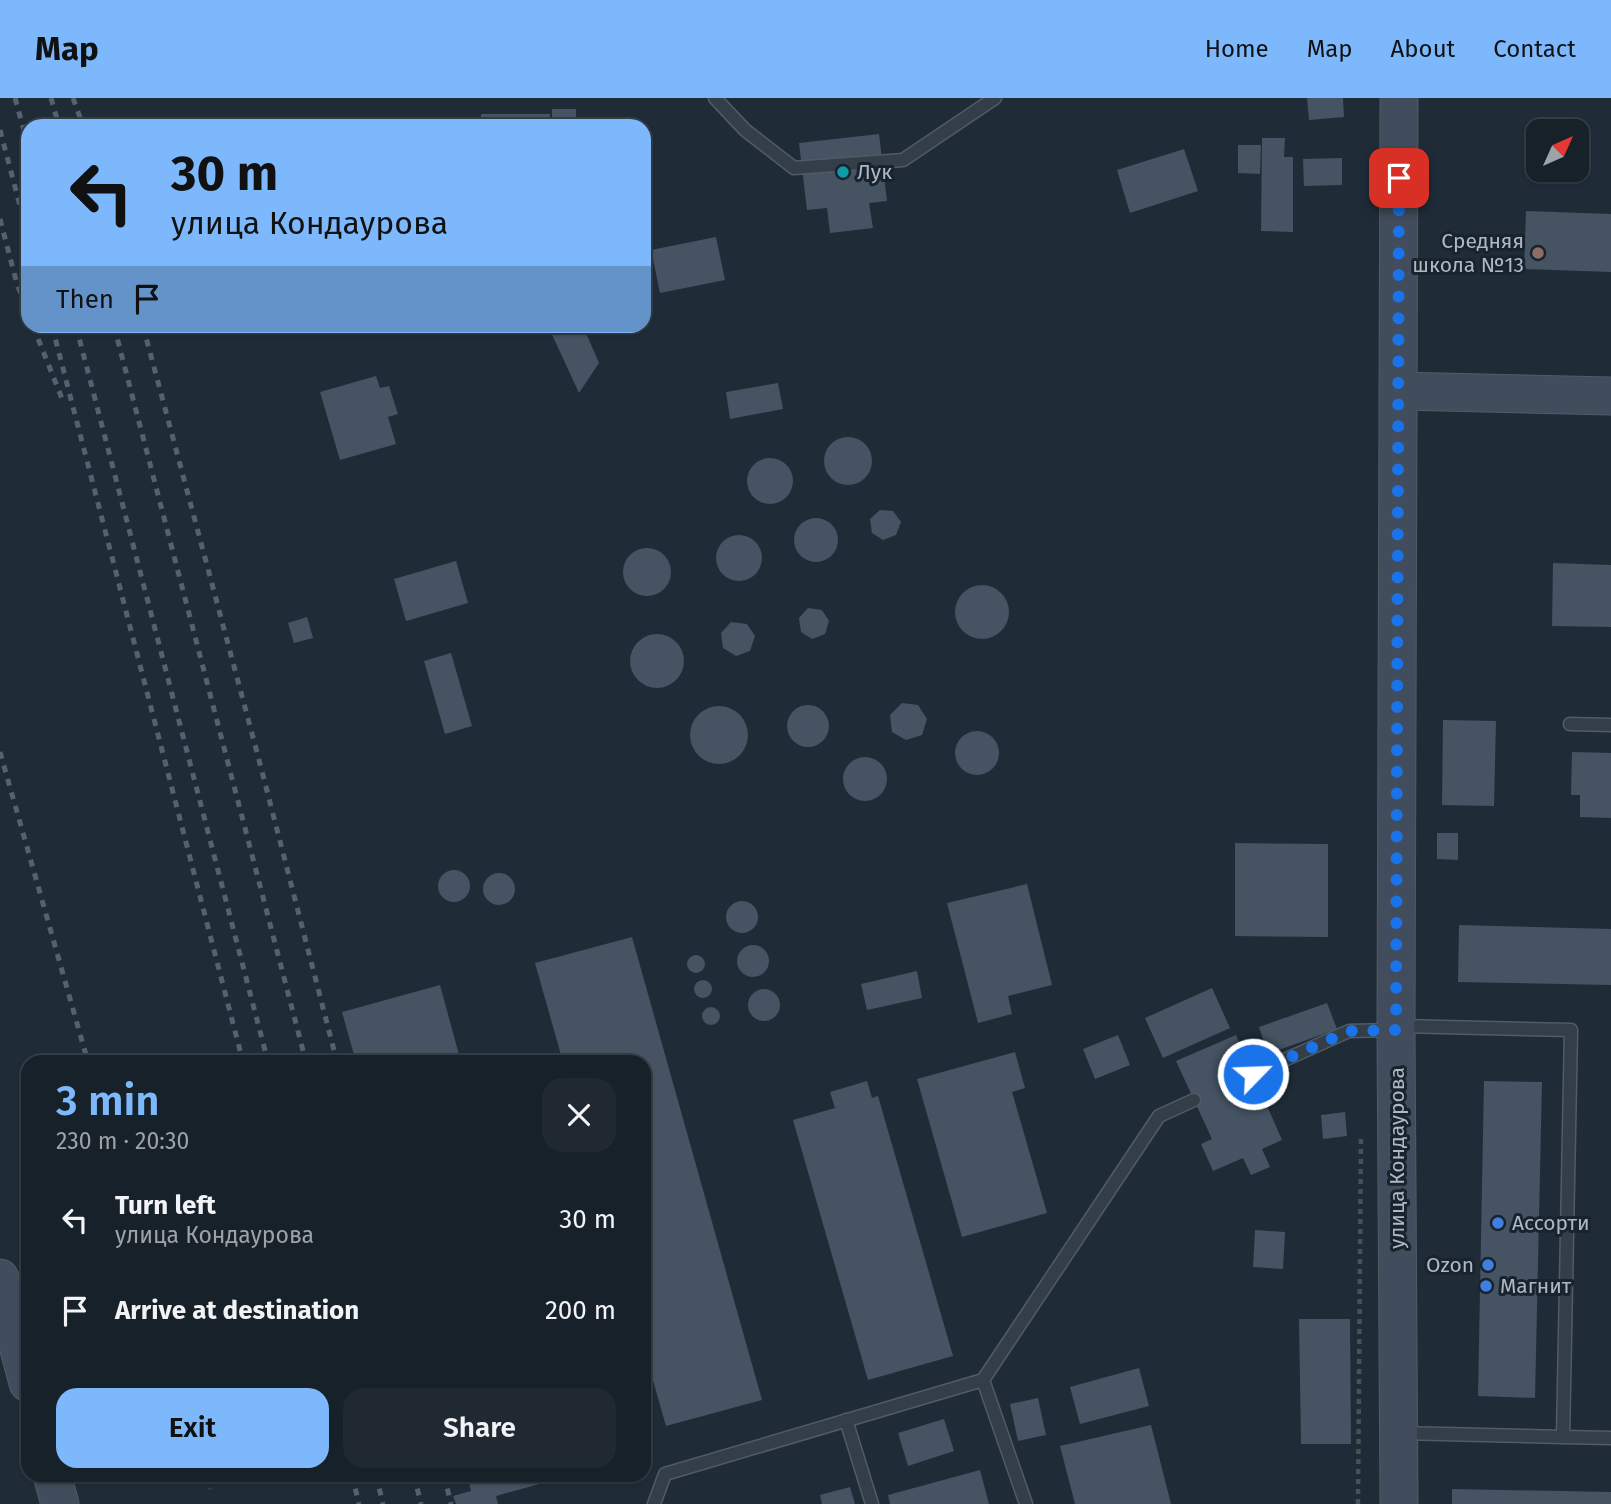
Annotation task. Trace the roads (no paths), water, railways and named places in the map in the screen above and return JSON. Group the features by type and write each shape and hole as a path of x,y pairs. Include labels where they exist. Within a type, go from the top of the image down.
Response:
{"street":[{"name":"улица Кондаурова","path":"1399,98 1396,1028 1399,1504"},
{"path":"1399,391 1611,396"},
{"path":"0,1278 21,1357"},
{"path":"54,1482 60,1504"}],"lane":[{"path":"715,98 744,130 794,168 903,160 995,98"},
{"path":"1570,724 1611,725"},
{"path":"1253,1074 1349,1031 1396,1028 1572,1030 1563,1437"},
{"path":"654,1504 665,1474 983,1380 1159,1116 1194,1100"},
{"path":"983,1380 1026,1504"},
{"path":"846,1420 872,1504"},
{"path":"1398,1433 1611,1438"}],"railway":[{"path":"15,98 21,120"},
{"path":"51,98 57,119"},
{"path":"73,98 80,119"},
{"path":"0,130 21,210"},
{"path":"0,219 21,294"},
{"path":"36,333 63,401"},
{"path":"54,333 241,1055"},
{"path":"78,333 266,1055"},
{"path":"116,333 304,1055"},
{"path":"145,333 335,1055"},
{"path":"0,752 86,1055"},
{"path":"208,1482 210,1489"},
{"path":"354,1482 359,1504"},
{"path":"378,1482 383,1504"},
{"path":"416,1482 421,1504"},
{"path":"446,1482 451,1504"}],"place":[{"name":"Лук","path":"843,172"},
{"name":"Средняя школа №13","path":"1538,253"},
{"name":"Ассорти","path":"1498,1223"},
{"name":"Ozon","path":"1488,1265"},
{"name":"Магнит","path":"1486,1286"}]}
